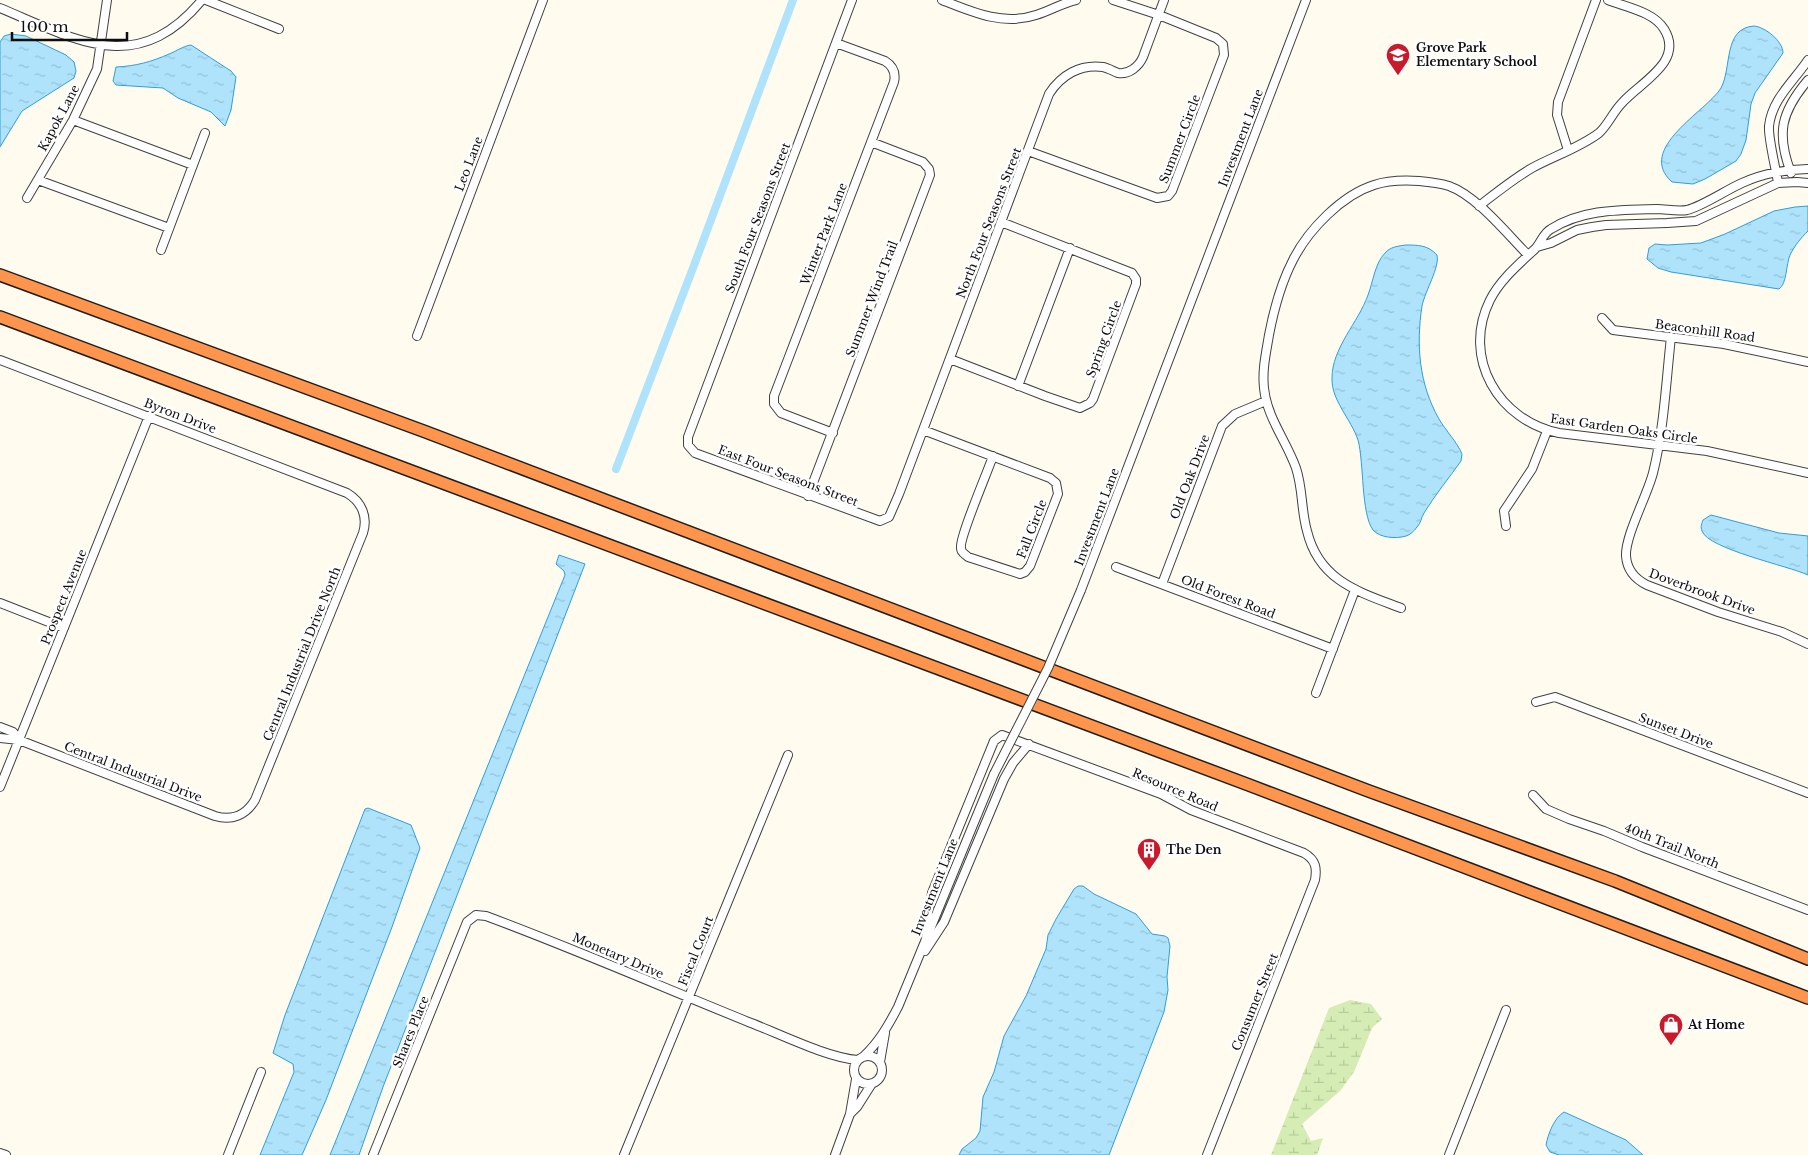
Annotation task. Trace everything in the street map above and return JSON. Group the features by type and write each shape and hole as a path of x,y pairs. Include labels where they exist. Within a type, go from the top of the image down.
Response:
{"highway":[{"path":"0,275 426,432 1366,790 1615,881 1808,959"},
{"path":"0,318 1267,791 1808,998"},
{"path":"1786,950 1808,951"},
{"path":"1796,993 1808,1002"}],"street":[{"name":"Kapok Lane","path":"27,198 73,120 97,70 106,0"},
{"path":"0,8 74,39 100,46 131,45 157,37 181,23 204,0 279,29"},
{"name":"Leo Lane","path":"417,336 543,0"},
{"name":"South Four Seasons Street","path":"688,445 688,437 852,0"},
{"path":"942,0 978,13 1008,19 1037,15 1076,0"},
{"path":"1113,0 1159,15"},
{"name":"North Four Seasons Street","path":"885,520 889,516 899,494 1050,94 1061,79 1076,69 1102,67 1118,73 1124,73 1134,69 1140,62 1164,0"},
{"name":"Investment Lane","path":"861,1058 875,1046 885,1032 916,964 994,774 1048,668 1082,590 1306,0"},
{"path":"1568,150 1557,115 1558,102 1596,0"},
{"path":"1479,206 1515,179 1593,137 1602,130 1620,105 1657,72 1668,57 1669,40 1661,24 1650,16 1608,0"},
{"name":"Summer Circle","path":"1028,150 1156,198 1168,196 1172,191 1185,158 1224,55 1224,50 1223,44 1216,38 1159,15"},
{"name":"Winter Park Lane","path":"833,433 781,413 774,404 774,396 894,82 894,71 885,61 836,43"},
{"path":"1778,183 1769,127 1773,110 1808,60"},
{"path":"1794,182 1786,158 1783,131 1784,118 1795,96 1808,80"},
{"path":"73,120 193,165"},
{"path":"161,250 205,133"},
{"name":"Summer Wind Trail","path":"808,496 930,175 923,162 872,142"},
{"name":"East Garden Oaks Circle","path":"1808,169 1776,171 1742,183 1687,210 1599,211 1573,217 1548,230 1537,247 1503,280 1489,302 1481,328 1481,354 1488,378 1496,394 1524,420 1547,431 1726,455 1791,471 1808,473"},
{"path":"38,180 170,228"},
{"path":"1401,608 1355,590 1331,574 1313,549 1306,531 1301,488 1295,466 1273,421 1266,401 1264,387 1265,359 1277,300 1287,272 1305,240 1326,217 1351,196 1374,185 1399,180 1432,182 1460,191 1479,206 1528,255"},
{"name":"East Garden Oaks Circle","path":"1537,247 1551,244 1577,230 1606,225 1696,221 1778,183 1808,183"},
{"name":"Spring Circle","path":"950,359 1080,408 1093,399 1114,346 1136,284 1136,278 1132,273 1001,222"},
{"path":"1018,386 1070,248"},
{"name":"Beaconhill Road","path":"1602,318 1613,330 1724,344 1808,362"},
{"name":"Doverbrook Drive","path":"1671,337 1658,445 1649,488 1626,548 1628,565 1633,575 1647,585 1718,612 1782,632 1808,644"},
{"name":"Byron Drive","path":"0,360 352,496"},
{"name":"Old Oak Drive","path":"1162,584 1222,426 1235,414 1266,401"},
{"name":"Prospect Avenue","path":"0,787 149,416"},
{"name":"Fall Circle","path":"923,430 993,456 1050,478 1056,483 1058,494 1030,566 1025,572 1020,574 968,556 962,552 960,547 993,456"},
{"path":"1506,526 1504,511 1532,469 1547,431"},
{"name":"East Four Seasons Street","path":"688,445 695,453 875,520 885,520"},
{"name":"Central Industrial Drive North","path":"239,816 248,810 255,800 363,533 365,522 363,511 352,496"},
{"name":"Old Forest Road","path":"1116,567 1333,649"},
{"path":"1316,694 1355,590"},
{"path":"0,602 64,628"},
{"name":"Sunset Drive","path":"1536,702 1555,697 1808,792"},
{"name":"Central Industrial Drive","path":"0,727 14,732 19,740"},
{"name":"Resource Road","path":"926,939 928,912 932,893 994,741 1002,735 1161,794 1191,810 1304,853 1312,858"},
{"name":"Central Industrial Drive","path":"0,738 19,740 215,816 226,818 239,816"},
{"path":"916,964 944,922 1004,779 1013,763 1029,744"},
{"name":"Fiscal Court","path":"624,1155 788,755"},
{"name":"40th Trail North","path":"1533,795 1546,809 1569,819 1614,834 1808,910"},
{"name":"Consumer Street","path":"1207,1155 1315,880 1317,869 1312,858"},
{"name":"Monetary Drive","path":"471,918 476,915 486,916 580,952 688,998 824,1052 861,1058"},
{"name":"Shares Place","path":"373,1155 467,922 471,918"},
{"path":"1449,1155 1506,1010"},
{"name":"Investment Lane","path":"880,1062 885,1032"},
{"path":"840,1056 863,1084 871,1085"},
{"path":"835,1155 850,1114 855,1076 854,1068 861,1058 873,1057 880,1062 883,1071 882,1075 877,1082 871,1085 857,1107 850,1114"},
{"path":"228,1155 261,1072"},
{"path":"0,1153 6,1155"}],"green space":[{"path":"1350,1000 1371,1004 1382,1019 1372,1028 1354,1072 1340,1091 1302,1124 1311,1141 1323,1138 1317,1155 1271,1155 1329,1008"}],"water":[{"path":"1754,26 1773,35 1780,44 1783,53 1755,93 1751,104 1746,140 1741,154 1736,161 1693,184 1672,182 1663,169 1662,157 1668,144 1677,131 1721,88 1733,41 1744,28"},
{"path":"11,34 26,36 66,55 74,62 76,71 74,78 22,111 0,147 0,42 4,36"},
{"path":"191,45 231,71 236,77 231,110 225,126 211,112 178,98 163,88 116,85 113,81 116,67 150,61"},
{"path":"1808,206 1808,231 1790,255 1784,283 1779,289 1671,272 1658,268 1647,259 1649,248 1655,244 1701,243 1774,211"},
{"path":"1406,245 1426,247 1437,255 1436,266 1422,306 1419,350 1423,378 1432,406 1462,454 1461,461 1428,506 1412,533 1393,538 1376,533 1369,522 1366,512 1358,440 1338,402 1332,378 1336,356 1364,305 1379,262 1389,249"},
{"path":"1711,515 1779,533 1808,536 1808,575 1733,550 1707,538 1702,531 1701,525 1703,520"},
{"path":"559,555 585,564 383,1087 359,1155 330,1155 565,575 564,571 556,564"},
{"path":"368,808 411,825 420,848 326,1100 302,1155 260,1155 294,1072 293,1064 273,1053 285,1015 365,809"},
{"path":"1078,886 1083,886 1094,894 1136,914 1152,934 1168,938 1170,946 1167,977 1168,990 1164,1012 1109,1155 959,1155 962,1149 976,1138 980,1131 983,1097 994,1072 1004,1036 1026,996 1046,949 1048,935 1074,889"},
{"path":"1564,1112 1626,1140 1643,1155 1559,1155 1550,1152 1546,1145 1548,1136 1554,1122"}],"waterway":[{"path":"616,469 793,0"}],"place":[{"name":"Grove Park Elementary School","path":"1398,76"},
{"name":"The Den","path":"1149,871"},
{"name":"At Home","path":"1671,1046"}]}
